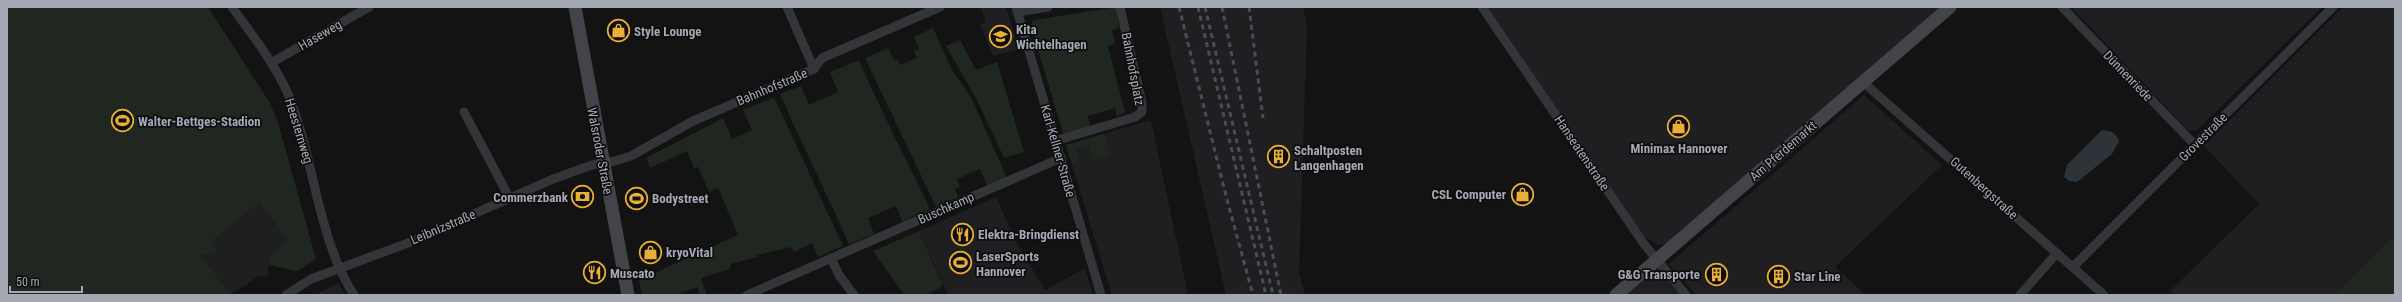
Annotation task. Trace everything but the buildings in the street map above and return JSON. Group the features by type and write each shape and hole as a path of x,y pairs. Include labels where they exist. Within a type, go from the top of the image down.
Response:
{"street":[{"name":"Heesternweg","path":"232,7 271,63 292,106 340,268 354,295"},
{"name":"Haseweg","path":"271,63 369,7"},
{"name":"Walsroder Straße","path":"575,7 602,163 628,295"},
{"path":"787,7 814,69"},
{"name":"Bahnhofstraße","path":"602,163 631,156 687,124 814,69 822,58 940,7"},
{"path":"1016,9 1048,7"},
{"name":"Bahnhofsplatz","path":"1056,141 1135,117 1142,112 1142,103 1120,7"},
{"name":"Hanseatenstraße","path":"1482,7 1656,260 1686,295"},
{"name":"Am Pferdemarkt","path":"1616,295 1950,7"},
{"name":"Dünnenriede","path":"2062,7 2194,145"},
{"name":"Grovestraße","path":"2073,267 2333,7"},
{"name":"Karl-Kellner-Straße","path":"1016,9 1101,295"},
{"name":"Gutenbergstraße","path":"1863,82 2104,295"},
{"path":"464,112 510,199"},
{"name":"Buschkamp","path":"747,295 1061,158"},
{"name":"Leibnizstraße","path":"286,295 312,279 408,242 510,199 553,179 592,165 602,163"},
{"path":"2020,295 2057,253"},
{"path":"831,258 839,275 854,295"},
{"path":"768,286 772,295"}],"shaded area":[{"name":"Walter-Bettges-Stadion","path":"7,7 208,7 270,103 277,119 316,259 297,271 269,265 269,257 287,239 259,203 214,239 218,251 201,256 232,295 7,295"},
{"name":"Kita Wichtelhagen","path":"981,7 1006,7 1019,49 993,56 980,24 986,23"},
{"path":"1116,7 1119,28 1112,30 1115,44 1108,46 1125,112 1117,117 1115,108 1088,116 1091,128 1064,136 1032,30 1032,22 1035,20"},
{"path":"1160,7 1303,7 1307,25 1299,273 1305,295 1226,295"},
{"path":"1487,7 1940,7 1667,244 1658,245 1642,235"},
{"path":"2071,7 2322,7 2197,130 2188,130"},
{"path":"2343,7 2395,7 2395,233 2335,295 2174,295 2170,291 2259,204 2204,146"},
{"path":"933,28 953,72 971,97 1007,178 987,186 980,169 957,179 960,186 955,189 958,197 936,207 865,58 888,48 894,60 897,59 900,65 917,58 914,51 919,49 914,37"},
{"path":"960,40 976,70 997,62 1024,152 1004,158 976,98 946,46"},
{"path":"859,60 930,209 902,222 896,206 868,218 874,234 849,244 780,94 801,86 809,105 838,92 830,72"},
{"path":"1864,95 1942,165 1835,267 1866,295 1696,295 1669,264"},
{"path":"774,97 843,246 818,257 812,243 794,252 791,247 757,255 758,257 731,264 730,269 701,278 707,295 700,295 697,287 681,293 682,295 642,295 639,280 738,235 718,188 709,192 698,167 694,168 687,151 650,168 646,158 723,118 732,139 752,130 743,110"},
{"path":"1151,120 1188,295 1112,295 1066,145"},
{"path":"2102,130 2113,132 2118,138 2119,141 2112,154 2077,182 2069,181 2064,177 2067,165"},
{"path":"1104,134 1110,156 1094,161 1090,151 1091,148 1085,144 1076,149 1080,162 1072,164 1066,145"},
{"path":"996,197 1017,244 1045,290 1085,268 1093,295 948,295 919,231"},
{"path":"259,203 287,239 269,257 268,275 257,277 231,294 201,256 218,251 214,239"},
{"path":"919,231 943,286 925,295 904,295 873,251"},
{"path":"2395,233 2395,295 2335,295"},
{"path":"1656,260 1686,295 1616,295"},
{"path":"338,283 346,295 315,295"}],"railway":[{"path":"1179,7 1226,196 1253,295"},
{"path":"1198,7 1266,295"},
{"path":"1205,7 1273,295"},
{"path":"1222,7 1281,295"},
{"path":"1249,7 1263,118"}],"place":[{"name":"Style Lounge","path":"619,31"},
{"name":"Kita Wichtelhagen","path":"1000,36"},
{"name":"Walter-Bettges-Stadion","path":"123,121"},
{"name":"Minimax Hannover","path":"1679,126"},
{"name":"Schaltposten Langenhagen","path":"1278,157"},
{"name":"CSL Computer","path":"1522,194"},
{"name":"Commerzbank","path":"583,197"},
{"name":"Bodystreet","path":"637,198"},
{"name":"Elektra-Bringdienst","path":"963,234"},
{"name":"kryoVital","path":"650,252"},
{"name":"LaserSports Hannover","path":"961,263"},
{"name":"Muscato","path":"595,273"},
{"name":"G&G Transporte","path":"1716,274"},
{"name":"Star Line","path":"1778,276"}]}
